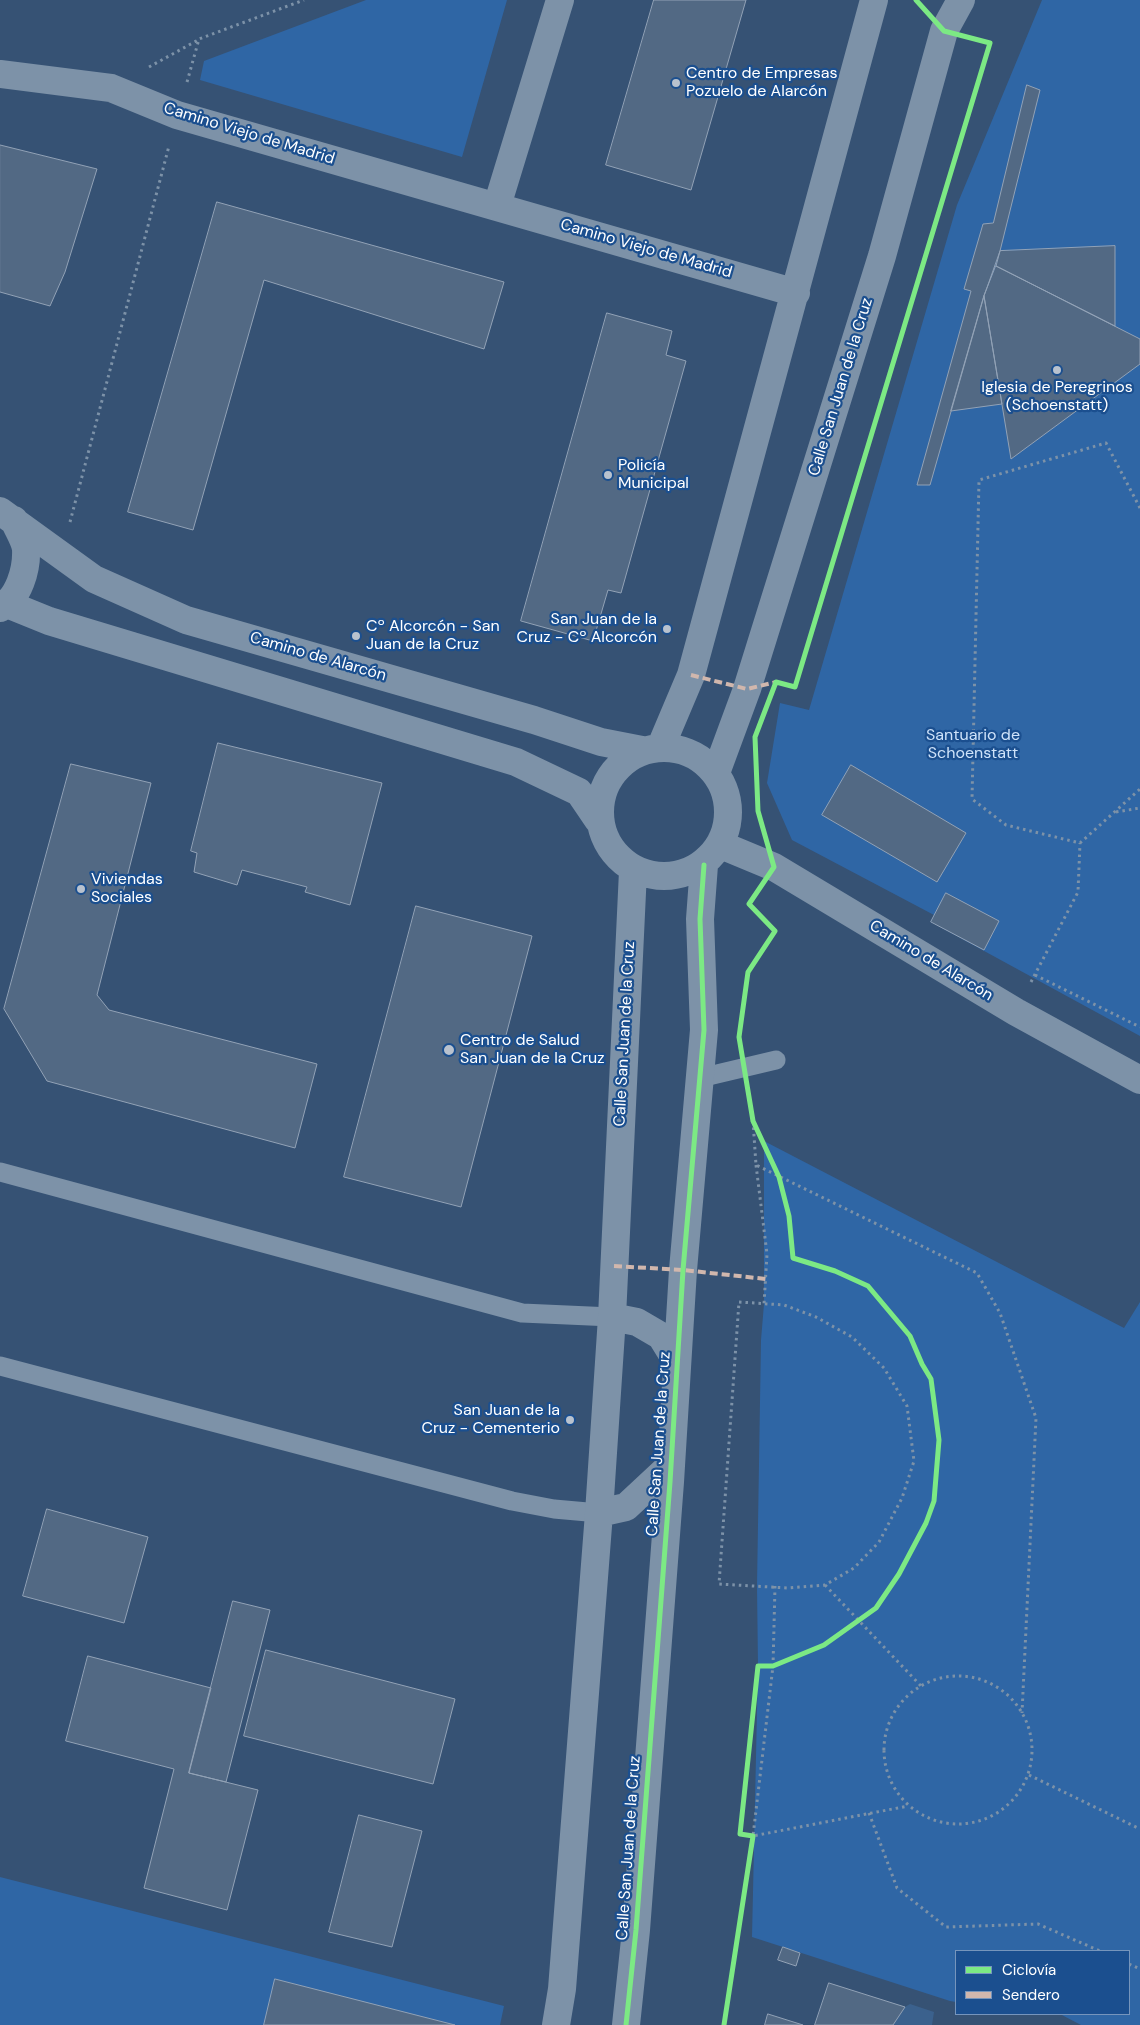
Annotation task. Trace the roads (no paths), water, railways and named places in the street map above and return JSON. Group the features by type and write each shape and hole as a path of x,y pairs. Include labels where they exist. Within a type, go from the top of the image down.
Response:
{"street":[{"path":"497,206 560,0"},
{"path":"598,820 608,777 652,748 691,675 874,0"},
{"name":"Calle San Juan de la Cruz","path":"716,773 750,679 879,266 944,32 961,0"},
{"name":"Camino Viejo de Madrid","path":"0,74 111,88 177,115 796,293"},
{"path":"7,516 26,548 23,578 3,606 516,762 579,792 598,820 609,850 633,871 670,878 712,855 730,808 716,773 692,753 652,748"},
{"name":"Camino de Alarcón","path":"7,516 94,579 186,620 525,718 601,742 652,748"},
{"name":"Calle San Juan de la Cruz","path":"626,2025 636,1930 677,1362 704,1030 700,920 712,855"},
{"name":"Camino de Alarcón","path":"712,855 774,867 1016,1012 1140,1080"},
{"name":"Calle San Juan de la Cruz","path":"556,2025 562,1989 599,1513 612,1316 633,871"},
{"name":"Calle San Juan de la Cruz","path":"612,1316 638,1322 661,1336 677,1362"},
{"name":"Calle San Juan de la Cruz","path":"599,1513 626,1507 670,1466"}],"lane":[{"path":"700,1078 776,1060"},
{"path":"0,1172 522,1313 612,1316"},
{"path":"0,1366 512,1501 554,1510 599,1513"}],"place":[{"name":"Centro de Empresas Pozuelo de Alarcón","path":"676,83"},
{"name":"Iglesia de Peregrinos (Schoenstatt)","path":"1057,370"},
{"name":"Policía Municipal","path":"608,475"},
{"name":"San Juan de la Cruz - Cº Alcorcón","path":"667,629"},
{"name":"Cº Alcorcón - San Juan de la Cruz","path":"356,636"},
{"name":"Viviendas Sociales","path":"81,889"},
{"name":"Centro de Salud San Juan de la Cruz","path":"449,1050"},
{"name":"San Juan de la Cruz - Cementerio","path":"570,1420"}],"park label":[{"name":"Santuario de Schoenstatt","path":"973,745"}]}
